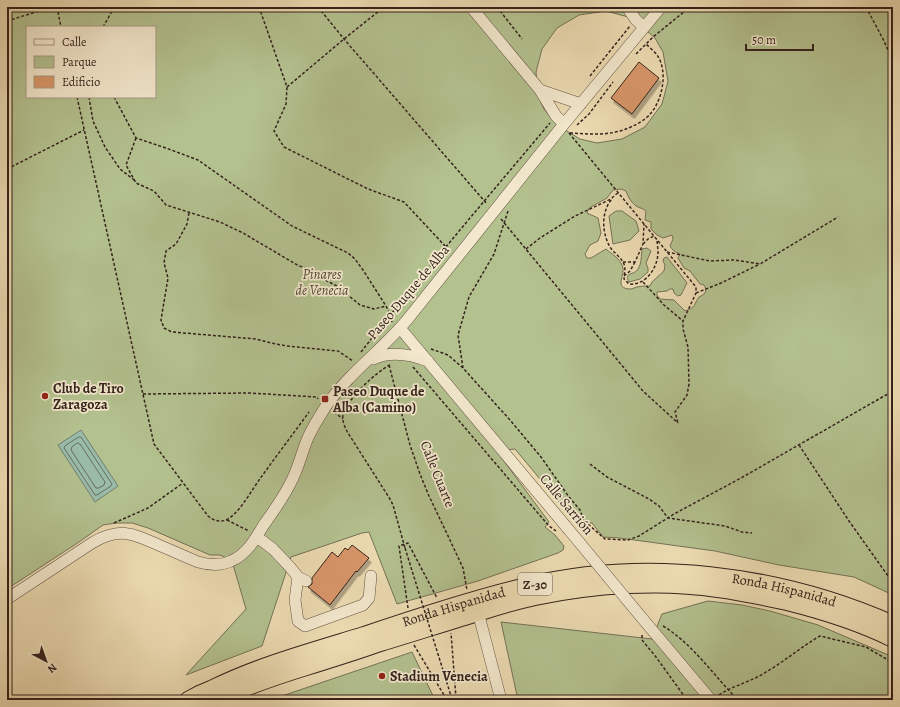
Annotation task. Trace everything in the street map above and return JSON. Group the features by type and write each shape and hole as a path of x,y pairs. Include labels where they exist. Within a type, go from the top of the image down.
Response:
{"highway":[{"name":"Ronda Hispanidad","path":"188,700 222,683 256,669 410,620 526,586 584,576 641,572 686,572 716,575 794,590 820,597 851,607 893,624"},
{"name":"Ronda Hispanidad","path":"218,700 231,693 472,602 535,597 597,588 648,585 716,588 766,597 818,610 873,629 893,639"}],"street":[{"path":"472,7 540,90 563,124"},
{"path":"627,7 640,24"},
{"name":"Paseo Duque de Alba","path":"7,599 101,538 115,534 134,534 198,562 213,565 225,563 246,551 290,484 311,431 318,418 338,390 398,330 563,124 581,104 640,24 661,7"},
{"path":"540,90 581,104"},
{"name":"Calle Sarrión","path":"398,330 413,343 429,361 642,618 714,698"},
{"path":"367,362 388,354 406,355 429,361"},
{"path":"257,536 273,549 302,579 295,600 298,621 304,626 363,605 369,598 371,576"},
{"path":"472,602 501,700"}],"path":[{"path":"7,21 52,7"},
{"path":"57,7 61,26"},
{"path":"104,26 111,13 110,7"},
{"path":"259,7 287,87 286,104 274,131 284,147 368,189 404,202 446,247"},
{"path":"318,7 504,223 643,391 678,423 675,412 687,395 689,384 688,347 683,329 683,321 696,293 696,287 563,124"},
{"path":"287,87 383,7"},
{"path":"497,7 522,39"},
{"path":"632,58 653,37 690,7"},
{"path":"866,7 893,62"},
{"path":"589,76 633,23 640,24"},
{"path":"563,124 600,134 626,129 641,122 651,114 657,104 664,81 662,65 657,55 646,44"},
{"path":"390,314 484,201 563,124 589,114 615,79"},
{"path":"77,98 154,444 208,516 218,521 227,520 257,536"},
{"path":"89,98 94,121 105,147 120,169 136,182 154,191 166,205 220,222 243,233 299,266 310,269 337,286 360,305 374,309 386,306"},
{"path":"115,98 136,138 198,160 292,226 348,253 364,270 386,306 398,330"},
{"path":"7,169 84,130"},
{"path":"135,181 126,165 136,138"},
{"path":"526,249 540,238 575,216 611,199 618,193"},
{"path":"611,199 604,219 604,229 606,238 611,248 623,262 625,268 624,279 629,284 635,285 642,282 652,272 658,252 657,239"},
{"path":"463,368 458,335 469,297 494,254 510,206"},
{"path":"190,213 187,224 176,244 166,251 164,263 168,278 161,320 164,328 172,332 256,339 287,346 338,350 353,362"},
{"path":"696,293 721,283 760,264 838,217"},
{"path":"643,244 644,223"},
{"path":"624,276 630,271 643,244 654,236"},
{"path":"667,252 710,261 734,260 760,264"},
{"path":"623,262 635,262"},
{"path":"642,282 664,305 683,321"},
{"path":"413,343 448,355 463,368 541,457 580,510 583,518 583,524 589,524 605,540 628,540 638,536 893,391"},
{"path":"451,631 456,698 452,700 390,499 348,433 343,419 344,410 348,404 378,372 406,355 420,376 549,526 560,534"},
{"name":"Calle Cuarte","path":"389,365 410,445 420,474 463,568 472,602"},
{"path":"143,394 249,393 317,397 343,419"},
{"path":"798,445 893,584"},
{"path":"590,464 607,477 649,498 660,506 668,518 725,526 742,532 752,533"},
{"path":"101,538 104,531 116,522 148,508 183,483"},
{"path":"410,620 399,546 408,543 438,601"},
{"path":"663,626 675,633 695,652 738,700"},
{"path":"642,634 642,640 687,700"},
{"path":"714,698 727,689 765,673 820,636 866,647 893,663"},
{"path":"413,643 447,700"},
{"path":"477,700 479,698 483,700"}],"green space":[{"name":"Pinares de Venecia","path":"7,7 893,7 893,595 854,577 779,565 715,551 603,537 592,523 578,523 570,515 515,449 505,450 501,457 549,522 545,527 555,535 564,546 563,550 478,581 397,604 369,532 362,533 291,557 262,646 186,675 246,609 232,561 220,555 210,555 148,528 132,523 103,525 7,589","holes":["606,11 632,18 655,38 663,52 668,81 662,104 645,127 622,139 597,143 580,139 557,125 544,109 538,96 536,72 542,49 557,28 579,15","621,189 626,191 630,199 637,207 646,211 645,220 651,222 651,229 657,235 663,238 672,235 673,239 670,246 674,251 680,254 678,258 684,268 690,271 700,284 704,285 706,289 705,293 699,297 694,306 691,308 685,311 674,300 660,299 657,295 657,292 667,291 670,289 673,289 674,293 678,296 681,295 687,283 667,257 664,258 663,261 665,265 664,271 652,282 650,286 631,289 622,287 622,265 617,258 606,249 591,258 587,258 585,254 590,245 598,241 601,233 598,218 587,213 589,208 607,198 613,190"]},
{"path":"616,211 622,211 636,221 639,231 630,240 613,244 609,216"},
{"path":"647,248 651,251 646,263 648,272 640,279 629,282 627,277 628,275 637,271 641,262 642,249"},
{"path":"708,601 742,605 770,611 818,625 893,657 893,700 518,700 501,622 652,639 662,614"},
{"name":"Stadium Venecia","path":"412,652 435,700 270,700"}],"water":[{"path":"81,430 118,486 95,502 58,445"}],"building":[{"path":"639,62 659,78 632,114 611,98"},
{"path":"352,545 369,558 357,572 356,571 330,605 308,587 312,584 312,578 332,552 338,557 345,548 348,550"}],"place":[{"name":"Club de Tiro Zaragoza","path":"45,396"},
{"name":"Paseo Duque de Alba (Camino)","path":"325,399"},
{"name":"Stadium Venecia","path":"382,676"}]}
